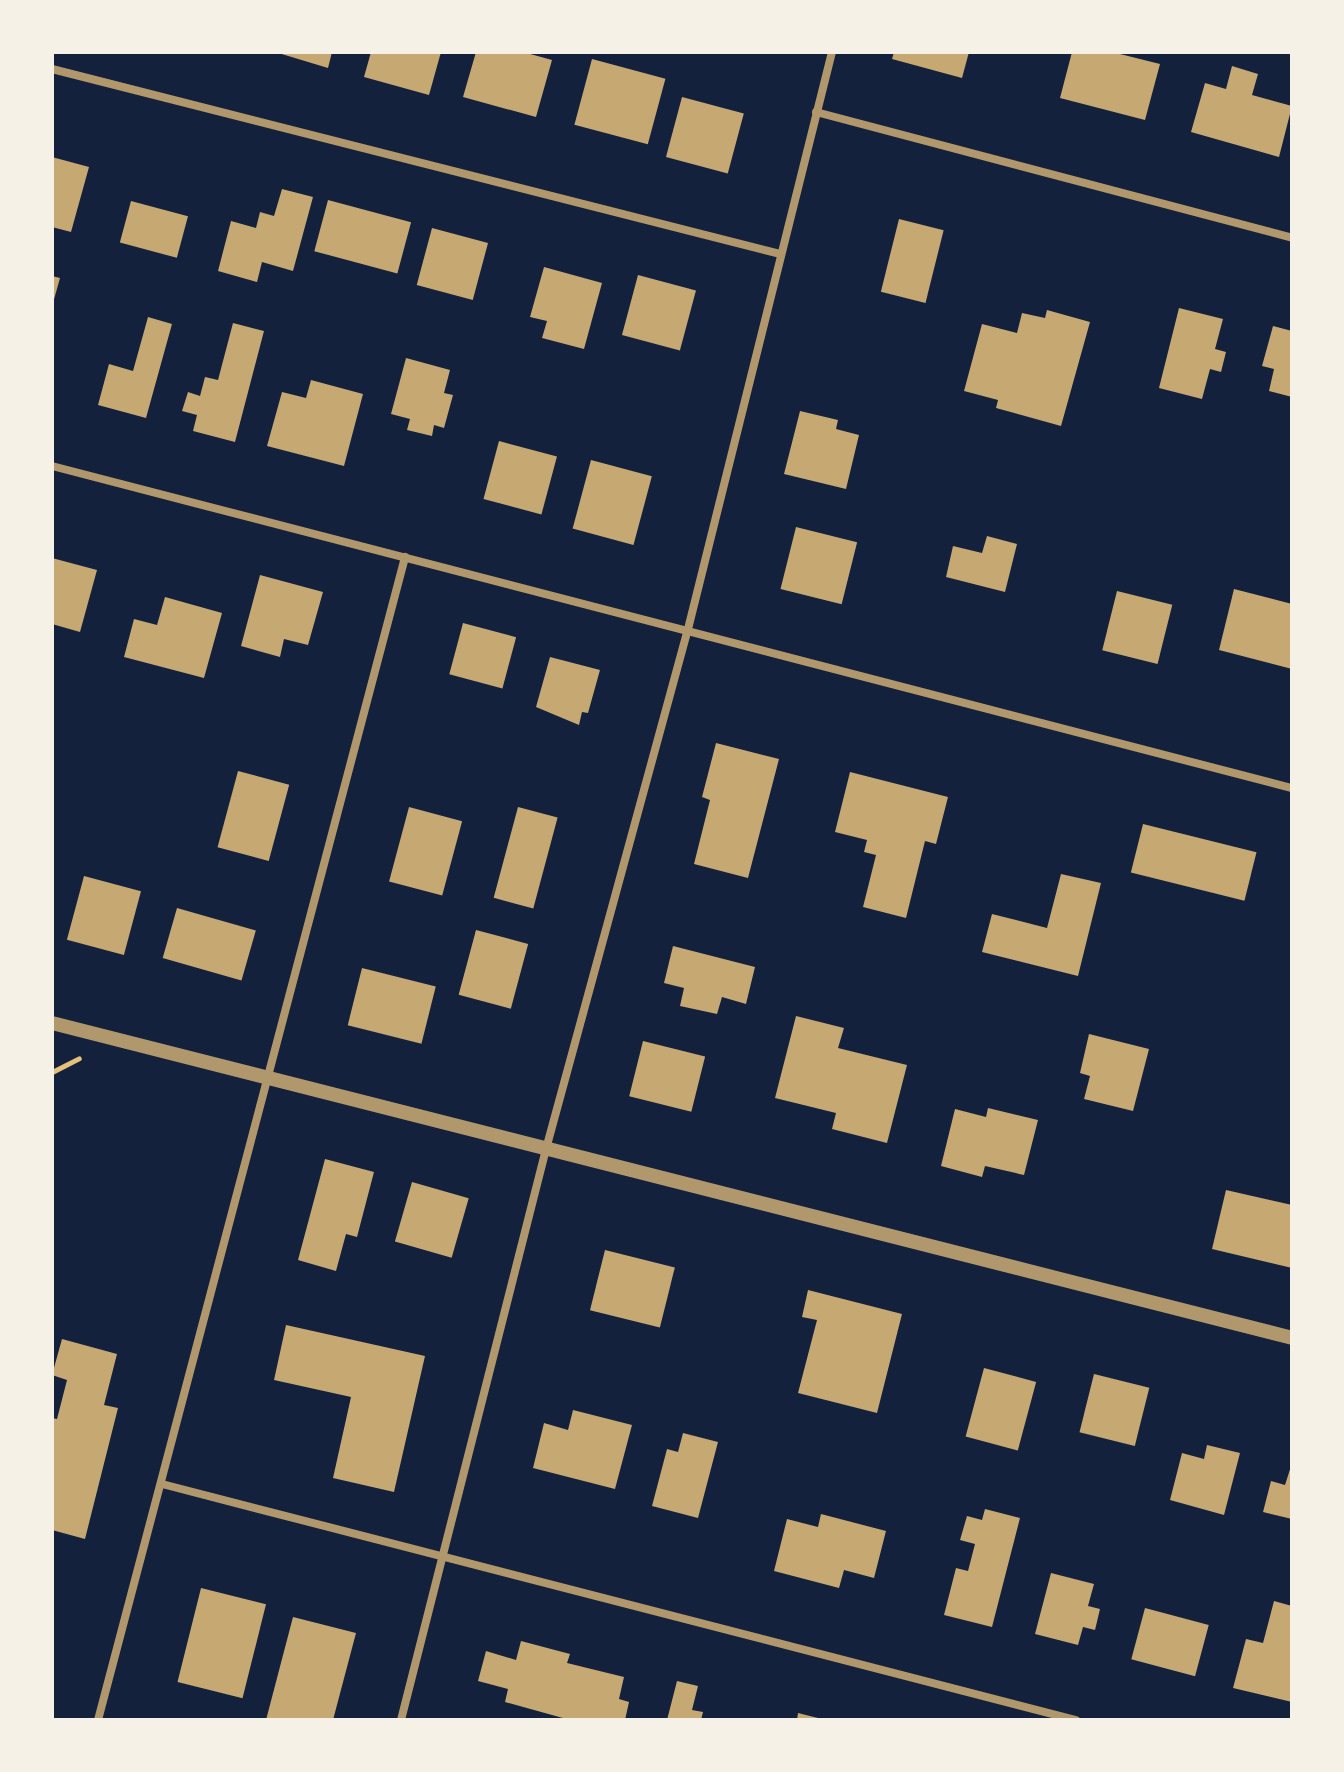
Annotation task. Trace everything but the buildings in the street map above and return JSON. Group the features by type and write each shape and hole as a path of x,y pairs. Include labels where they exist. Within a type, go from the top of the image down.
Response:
{"street":[{"path":"401,1720 546,1149 688,629 832,52"},
{"path":"52,69 780,254"},
{"path":"816,112 1292,238"},
{"path":"52,466 1292,788"},
{"path":"98,1720 270,1078 405,557"},
{"path":"52,1023 1292,1338"},
{"path":"162,1484 1076,1720"}],"path":[{"path":"52,1072 90,1055"}]}
